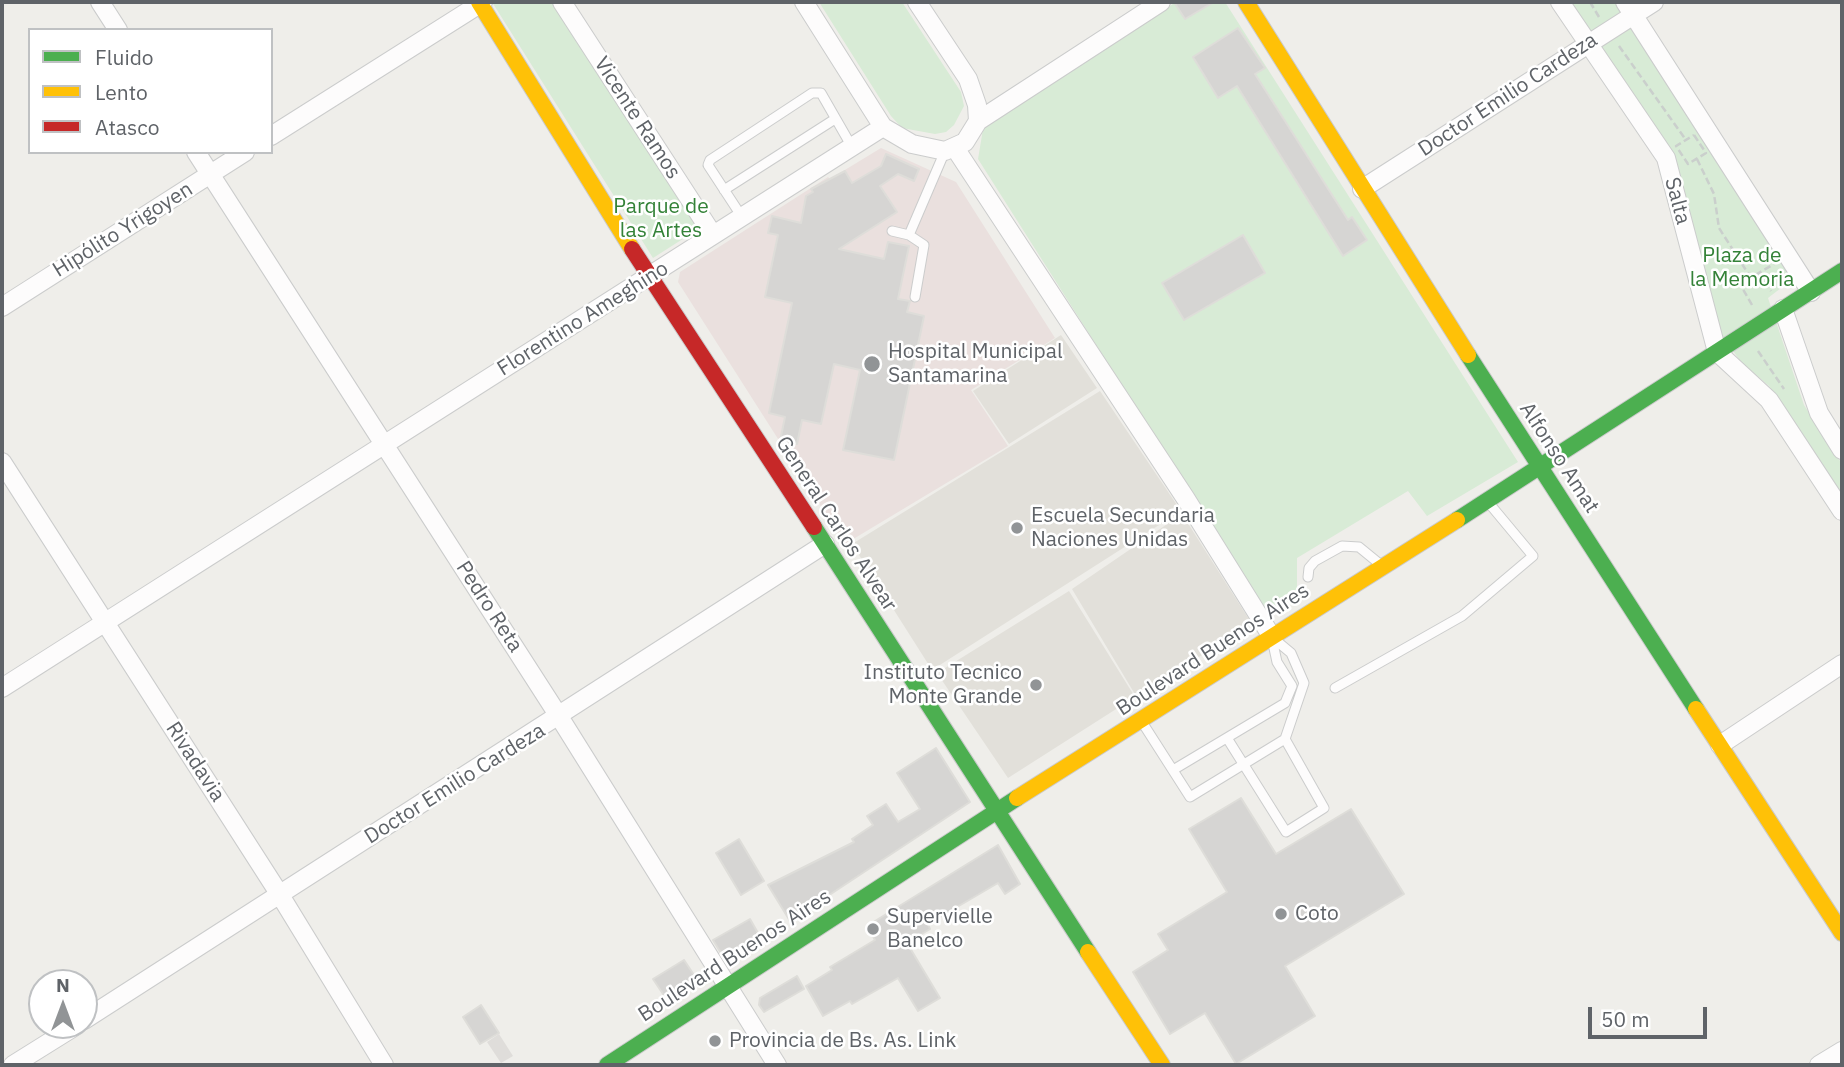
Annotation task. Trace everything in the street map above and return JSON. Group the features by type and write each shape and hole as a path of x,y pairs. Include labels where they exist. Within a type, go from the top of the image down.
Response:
{"street":[{"path":"100,2 117,28"},
{"path":"273,135 480,2"},
{"name":"General Carlos Alvear","path":"480,2 650,278 1162,1065"},
{"name":"Vicente Ramos","path":"562,2 713,235"},
{"path":"804,2 883,127 912,144 950,150 965,142 978,121 1160,2"},
{"path":"917,2 968,79 977,105 978,121"},
{"name":"Alfonso Amat","path":"1246,2 1539,468 1842,933"},
{"name":"Salta","path":"1560,2 1666,158 1717,352"},
{"name":"Doctor Emilio Cardeza","path":"1363,189 1608,31 1629,8 1654,2"},
{"path":"1629,8 1811,292"},
{"name":"Florentino Ameghino","path":"2,688 650,278 883,127"},
{"path":"950,150 1186,499 1272,637"},
{"name":"Pedro Reta","path":"197,154 560,718 726,987 778,1065"},
{"name":"Hipólito Yrigoyen","path":"2,307 242,154"},
{"name":"Boulevard Buenos Aires","path":"607,1065 995,812 1539,468 1842,271"},
{"path":"1783,309 1819,413 1842,450"},
{"path":"1717,352 1769,400 1842,511"},
{"name":"Rivadavia","path":"2,462 280,895 384,1065"},
{"name":"Doctor Emilio Cardeza","path":"98,1011 560,718 825,544"},
{"path":"1720,745 1842,664"},
{"path":"13,1065 55,1039"},
{"path":"1819,1065 1842,1051"}],"lane":[{"path":"742,217 708,166 710,160 812,93 821,93 852,147"},
{"path":"724,190 835,118"},
{"path":"909,235 950,150"},
{"path":"892,231 909,235 924,245 915,297"},
{"path":"1335,688 1462,616 1533,556 1487,501"},
{"path":"1308,577 1309,568 1315,561 1342,547 1359,547 1383,566"},
{"path":"1173,770 1285,703 1292,686 1277,662 1272,637"},
{"path":"1141,721 1190,797 1285,739 1304,683 1290,653 1272,637"},
{"path":"1227,738 1286,832 1324,808 1285,739"}],"path":[{"path":"1590,2 1686,140"},
{"path":"1694,135 1706,153 1688,164 1676,146 1686,140 1694,135"},
{"path":"1697,159 1714,194 1719,228 1751,278"},
{"path":"1763,323 1740,284 1788,255"}],"shaded area":[{"name":"Hospital Municipal Santamarina","path":"881,148 956,182 1055,338 971,390 1008,446 845,544 678,282 680,272 828,177 830,179"},
{"path":"1061,335 1097,388 1009,444 973,391"},
{"name":"Escuela Secundaria Naciones Unidas","path":"1100,391 1181,511 932,670 852,544"},
{"path":"1182,514 1252,624 1136,696 1072,589"},
{"name":"Instituto Tecnico Monte Grande","path":"1069,591 1135,697 1008,778 937,673"},
{"path":"499,1034 513,1056 501,1063 487,1042"}],"green space":[{"name":"Parque de las Artes","path":"492,2 554,2 700,228 653,258"},
{"path":"819,2 902,2 961,92 964,106 954,125 946,132 935,134 902,128 891,116"},
{"path":"1176,2 1225,2 1518,462 1427,516 1408,491 1297,558 1297,597 1267,614 978,159 983,129"},
{"name":"Plaza de la Memoria","path":"1569,2 1618,2 1794,278 1768,298 1804,405 1842,464 1842,498 1769,386 1741,362 1718,330 1669,155"}],"building":[{"path":"1174,2 1214,2 1185,19"},
{"path":"1238,28 1265,68 1255,74 1348,220 1352,217 1367,240 1343,256 1237,86 1218,98 1193,57"},
{"path":"886,154 919,169 914,181 898,174 880,186 897,212 839,249 884,259 888,242 909,246 898,299 910,301 907,312 924,316 894,460 843,450 860,370 834,364 821,424 802,420 797,444 780,441 785,417 769,413 792,303 765,297 778,235 768,233 772,216 801,223 806,196 813,192 811,189 845,171 852,183 881,166"},
{"path":"1243,235 1265,273 1184,320 1162,283"},
{"path":"936,748 970,802 790,921 768,885 854,842 852,839 873,825 867,816 886,804 898,822 920,809 897,773"},
{"name":"Coto","path":"1241,798 1276,854 1351,809 1404,894 1285,966 1315,1016 1236,1064 1205,1013 1170,1034 1133,972 1168,950 1158,934 1227,892 1189,829"},
{"path":"739,839 764,881 741,895 716,853"},
{"path":"998,845 1020,884 1005,894 998,883 928,924 930,929 907,943 940,998 918,1011 898,978 852,1004 850,1001 823,1016 806,986 832,970 830,967 875,940 867,926"},
{"path":"750,919 762,940 731,958 724,958 713,940"},
{"path":"684,960 698,981 667,1000 653,979"},
{"path":"797,976 804,989 764,1012 759,1005 760,998"},
{"path":"481,1005 499,1033 480,1044 463,1017"}],"traffic: fast":[{"path":"1457,520 1842,271"},
{"path":"1468,355 1696,709"},
{"path":"814,527 1088,952"},
{"path":"607,1065 1017,798"}],"traffic: slow":[{"path":"479,2 632,249"},
{"path":"1246,2 1468,355"},
{"path":"1017,798 1457,520"},
{"path":"1696,709 1842,933"},
{"path":"1088,952 1162,1065"}],"traffic: jam":[{"path":"632,249 814,527"}],"place":[{"name":"Hospital Municipal Santamarina","path":"872,364"},
{"name":"Escuela Secundaria Naciones Unidas","path":"1017,528"},
{"name":"Instituto Tecnico Monte Grande","path":"1036,685"},
{"name":"Coto","path":"1281,914"},
{"name":"Supervielle Banelco","path":"873,929"},
{"name":"Provincia de Bs. As. Link","path":"715,1041"}]}
